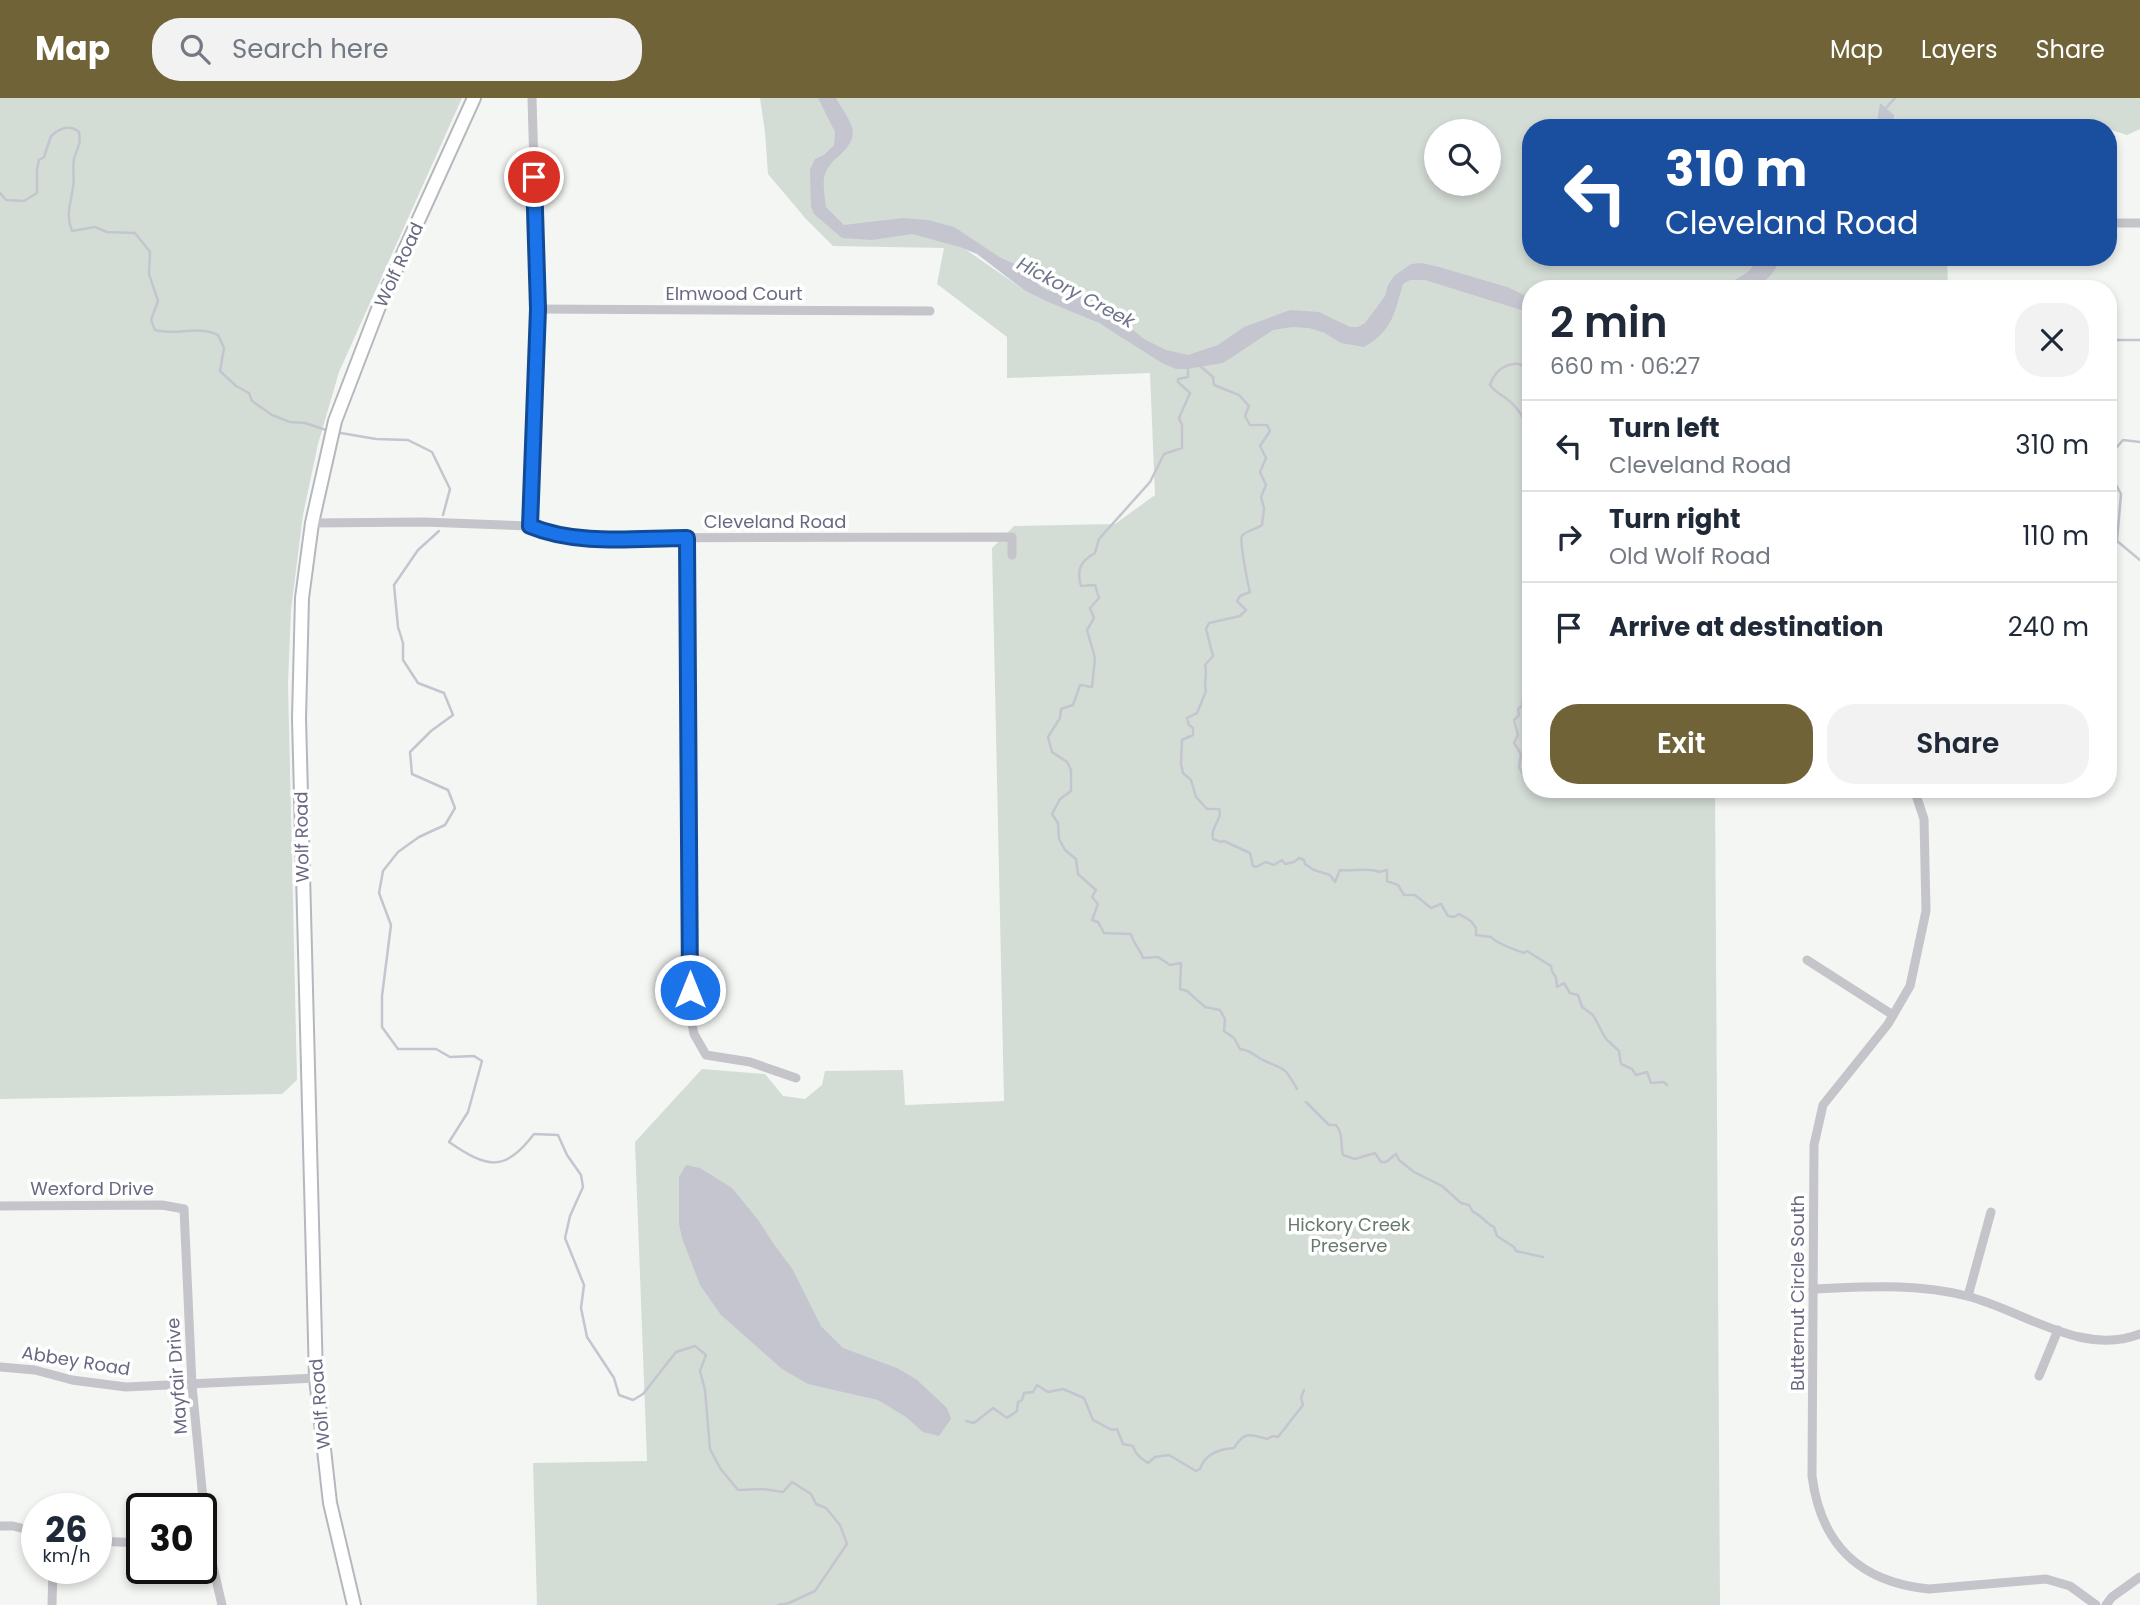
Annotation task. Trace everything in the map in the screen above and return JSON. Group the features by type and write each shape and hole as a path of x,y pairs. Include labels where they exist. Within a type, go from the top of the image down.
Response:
{"main road":[{"name":"Wolf Road","path":"354,1605 330,1503 316,1378 299,718 302,598 312,523 335,421 378,309 474,98"}],"street":[{"path":"530,526 538,309 533,98"},
{"path":"2117,223 2140,223"},
{"name":"Elmwood Court","path":"538,309 930,311"},
{"name":"Cleveland Road","path":"312,523 424,522 530,526 551,535 583,538 1012,537 1012,555"},
{"path":"687,538 690,1013 694,1034 706,1055 750,1062 796,1078"},
{"name":"Butternut Circle South","path":"1917,798 1924,819 1926,911 1910,986 1893,1016 1823,1105 1814,1145 1812,1476 1820,1515 1843,1552 1877,1576 1911,1588 1942,1589 2046,1579 2070,1586 2096,1605"},
{"path":"1807,960 1893,1016"},
{"name":"Wexford Drive","path":"0,1206 162,1205 184,1209"},
{"name":"Mayfair Drive","path":"184,1209 192,1385 200,1493"},
{"path":"1968,1296 1991,1212"},
{"path":"1813,1289 1906,1286 1968,1296 2058,1330 2090,1339 2126,1340 2140,1334"},
{"path":"2039,1376 2058,1330"},
{"name":"Abbey Road","path":"0,1367 35,1370 72,1380 127,1387 316,1378"},
{"path":"0,1526 21,1528"},
{"path":"2106,1605 2112,1597 2140,1577"},
{"path":"52,1605 53,1584"},
{"name":"Mayfair Drive","path":"216,1584 222,1605"}],"green space":[{"path":"0,98 462,98 339,372 318,444 303,515 291,610 288,683 297,1080 282,1094 0,1099"},
{"name":"Hickory Creek Preserve","path":"760,98 2140,98 2140,129 2127,135 2117,132 2117,119 1522,119 1522,266 1947,266 1948,280 1522,280 1522,798 1715,798 1720,1605 537,1605 533,1463 647,1461 635,1142 702,1069 765,1074 783,1096 805,1099 822,1085 825,1071 903,1070 905,1105 1004,1101 992,548 1014,526 1115,524 1155,495 1150,373 1007,378 1007,337 937,284 944,248 833,246 768,174","holes":["971,248 1125,335 1119,335 1099,323 1024,290 965,249"]}],"shaded area":[{"path":"818,98 836,98 852,128 851,141 829,166 824,182 826,207 844,225 903,218 928,220 954,227 1001,258 1017,265 1041,287 1049,291 1078,295 1114,314 1144,339 1166,350 1188,355 1218,345 1244,327 1290,310 1319,312 1350,327 1358,327 1365,323 1385,296 1394,276 1411,264 1422,263 1439,267 1507,287 1522,294 1522,310 1425,280 1410,280 1403,284 1387,328 1364,347 1341,343 1325,333 1309,328 1292,327 1273,330 1223,363 1176,369 1099,323 1024,290 977,254 960,247 912,234 872,240 842,238 814,214 811,207 810,170 815,159 824,155 834,145 835,132"},
{"path":"1880,103 1894,115 1894,119 1877,119"},
{"path":"1753,266 1777,266 1766,280 1735,280"},
{"path":"686,1165 700,1168 732,1188 793,1270 821,1326 843,1348 897,1368 917,1380 947,1408 951,1419 939,1436 923,1432 906,1417 878,1400 808,1384 782,1369 721,1315 700,1285 682,1238 679,1224 679,1177"}],"waterway":[{"name":"Hickory Creek","path":"1886,108 1895,98"},
{"path":"0,193 6,200 24,201 37,193 39,160 44,157 51,136 65,128 79,132 79,144 73,162 74,184 69,214 72,231 95,227 107,232 135,233 150,252 149,274 158,301 151,320 155,330 203,331 218,335 224,348 220,371 236,386 249,393 252,401 272,415 329,431"},
{"path":"2117,340 2140,340"},
{"path":"1522,365 1513,364 1502,368 1490,385 1512,403 1522,416"},
{"path":"1199,365 1213,377 1214,385 1239,395 1249,406 1245,416 1250,425 1267,425 1270,431 1260,446 1266,458 1260,472 1266,485 1261,497 1264,508 1262,525 1246,533 1241,539 1250,592 1240,596 1237,601 1246,610 1240,616 1209,623 1206,629 1213,656 1205,665 1206,691 1197,713 1187,718 1193,728 1193,735 1182,740 1183,773 1191,780 1196,797 1207,809 1219,809 1213,839 1250,853 1253,866 1266,862 1274,865 1282,860 1285,864 1299,858 1314,870 1330,875 1335,882 1340,870 1387,870 1387,881 1398,885 1404,895 1415,895 1431,908 1441,904 1448,916 1459,914 1471,921 1476,928 1476,935 1491,937 1502,945 1524,953 1527,951 1551,966 1557,987 1564,983 1570,993 1578,995 1582,1007 1593,1015 1606,1039 1619,1051 1621,1064 1632,1069 1636,1075 1647,1072 1651,1083 1664,1082 1667,1085"},
{"path":"1188,369 1188,377 1178,379 1190,393 1179,418 1182,425 1182,448 1164,454 1150,482 1099,539 1095,553 1083,562 1080,570 1081,586 1095,585 1099,598 1090,608 1094,618 1087,630 1095,658 1092,687 1080,685 1073,705 1061,709 1060,718 1048,737 1052,752 1067,762 1071,770 1071,791 1060,799 1052,814 1058,823 1059,839 1065,850 1076,859 1078,874 1096,890 1092,897 1098,904 1092,920 1098,922 1104,933 1131,934 1143,958 1158,957 1170,965 1181,963 1180,989 1187,991 1205,1007 1220,1010 1225,1019 1224,1031 1234,1038 1240,1049 1285,1070 1297,1089"},
{"path":"335,432 376,439 408,440 432,452 450,489 443,515"},
{"path":"2117,447 2123,440 2140,442"},
{"path":"2117,487 2121,494 2117,541"},
{"path":"439,531 418,550 394,585 403,660 418,683 444,693 453,715 431,731 410,752 412,774 448,790 455,808 445,825 419,837 398,852 383,871 379,893 391,925 382,996 382,1027 398,1049 436,1049 450,1057 474,1056 482,1061 468,1112 449,1142 462,1151 485,1161 504,1161 523,1147 534,1134 558,1135 567,1155 581,1175 583,1187 570,1216 565,1238 584,1285 581,1308 587,1337 614,1378 619,1395 633,1400 643,1394 676,1352 695,1346 706,1355 700,1371 705,1390 710,1449 720,1468 738,1490 763,1489 783,1492 792,1482 811,1494 816,1504 826,1508 840,1525 847,1544 815,1591 778,1605"},
{"path":"2117,541 2140,560"},
{"path":"1522,706 1514,720 1518,735 1514,743 1521,754 1519,767 1522,773"},
{"path":"1306,1102 1329,1125 1336,1125 1341,1136 1343,1155 1355,1159 1375,1153 1381,1162 1386,1162 1396,1154 1399,1160 1414,1172 1442,1186 1461,1203 1469,1205 1473,1212 1494,1227 1497,1236 1516,1251 1543,1257"},
{"path":"966,1421 974,1423 993,1408 1007,1418 1017,1411 1018,1402 1022,1400 1024,1393 1033,1392 1037,1385 1048,1392 1063,1389 1084,1398 1093,1420 1112,1430 1117,1429 1123,1444 1133,1446 1137,1454 1148,1463 1155,1457 1169,1455 1196,1471 1209,1456 1234,1448 1244,1436 1267,1439 1278,1437 1303,1405 1301,1398 1304,1390"}],"route":[{"path":"534,177 538,309 530,526 551,535 583,538 687,538 690,990"}]}
